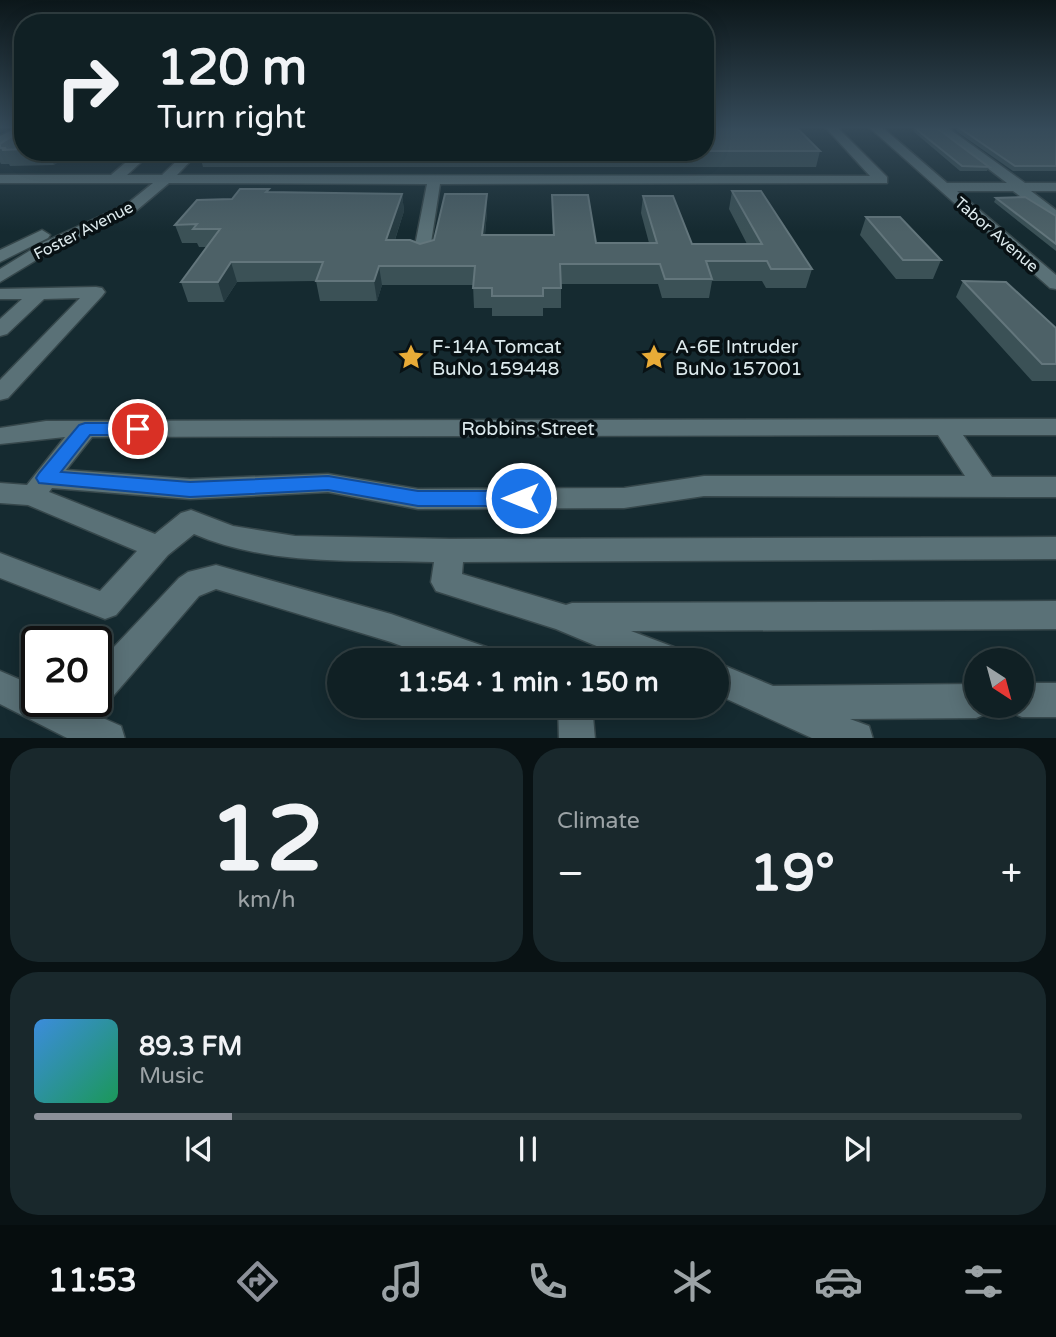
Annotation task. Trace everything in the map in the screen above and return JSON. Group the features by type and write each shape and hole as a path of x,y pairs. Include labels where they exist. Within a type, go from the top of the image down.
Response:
{"street":[{"path":"113,180 134,162"},
{"name":"Foster Avenue","path":"0,277 50,245 132,207 182,162"},
{"path":"0,179 882,180 865,162"},
{"name":"Tabor Avenue","path":"915,162 1056,284"},
{"path":"986,162 1056,217"},
{"name":"Foster Avenue","path":"0,257 30,240 85,217 131,191 141,180"},
{"path":"421,256 434,180"},
{"path":"943,187 1056,187"},
{"path":"0,294 96,292 9,373 0,393"},
{"path":"0,330 39,293"},
{"name":"Robbins Street","path":"0,436 46,429 1056,427"},
{"path":"38,486 85,429"},
{"path":"946,429 985,486"},
{"path":"0,494 38,486 190,489 328,483 418,499 624,498 704,486 1056,487"},
{"path":"38,486 158,547"},
{"path":"0,565 104,606 158,547 191,521 230,537 295,547 450,551 1056,548"},
{"path":"450,551 446,582 560,617 638,648"},
{"path":"112,672 188,587 198,581 216,577 391,628 447,648"},
{"path":"560,617 1056,615"},
{"path":"729,683 856,738"},
{"path":"0,687 21,694"},
{"path":"1034,700 1056,700"},
{"path":"775,702 964,701"},
{"path":"84,717 108,738"},
{"path":"576,718 577,738"}],"building":[{"path":"958,162 983,162 989,167 962,166"},
{"path":"1010,162 1056,162 1056,166 1015,166"},
{"path":"240,189 269,189 266,192 402,194 386,240 410,240 420,244 434,240 445,194 487,194 482,235 554,235 552,195 588,195 596,243 657,243 643,196 673,196 692,244 762,244 732,191 761,191 812,269 771,269 767,261 706,261 712,279 665,279 660,264 560,264 561,288 543,288 543,296 492,296 492,288 473,288 475,266 379,266 374,281 316,281 323,262 231,262 218,282 181,282 220,229 193,229 197,224 175,225 197,200 232,199"},
{"path":"1025,197 1056,216 1056,244 996,198"},
{"path":"866,217 900,217 941,260 903,260"},
{"path":"963,281 1006,282 1056,328 1056,364 1042,364"}],"place":[{"name":"F-14A Tomcat BuNo 159448","path":"411,357"},
{"name":"A-6E Intruder BuNo 157001","path":"654,357"}],"route":[{"path":"138,429 85,429 46,478 190,489 328,483 418,499 521,498"}]}
